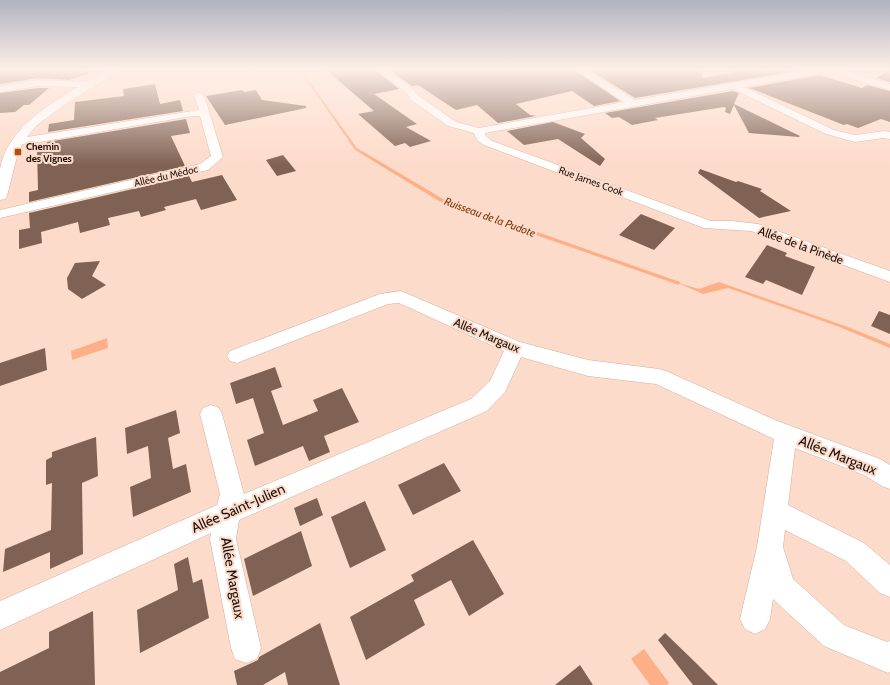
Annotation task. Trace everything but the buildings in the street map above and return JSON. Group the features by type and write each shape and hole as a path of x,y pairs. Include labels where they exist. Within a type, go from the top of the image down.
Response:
{"street":[{"path":"0,196 9,162 16,144 40,117 65,101"},
{"path":"0,149 40,139 205,112 201,101"},
{"path":"419,101 452,124 479,131 645,101"},
{"path":"766,101 830,132 855,138 884,134 890,136"},
{"name":"Allée du Médoc","path":"0,214 204,167 217,157 205,112"},
{"name":"Rue James Cook","path":"479,131 481,138 488,143 709,225"},
{"name":"Allée de la Pinède","path":"709,225 753,227 890,278"},
{"name":"Allée Margaux","path":"236,356 386,298 401,297 514,348 588,368 659,377 786,434 872,467 890,478"},
{"name":"Allée Saint-Julien","path":"0,616 227,513 479,405 498,386 514,348"},
{"name":"Allée Margaux","path":"212,414 232,494 223,539 246,648"},
{"name":"Allée Margaux","path":"786,434 770,547 782,588 834,636 888,658 890,656"},
{"path":"775,511 855,552 890,583"},
{"path":"755,619 770,547"}],"shaded area":[{"path":"719,282 848,327 890,344 890,348 837,326 728,288 703,294 678,283 699,289"},
{"path":"107,338 108,348 72,360 71,351"},
{"path":"644,649 669,683 667,685 650,685 631,659"}],"waterway":[{"name":"Ruisseau de la Pudote","path":"322,101 356,149 441,200 678,283"}],"place":[{"name":"Chemin des Vignes","path":"18,152"}]}
